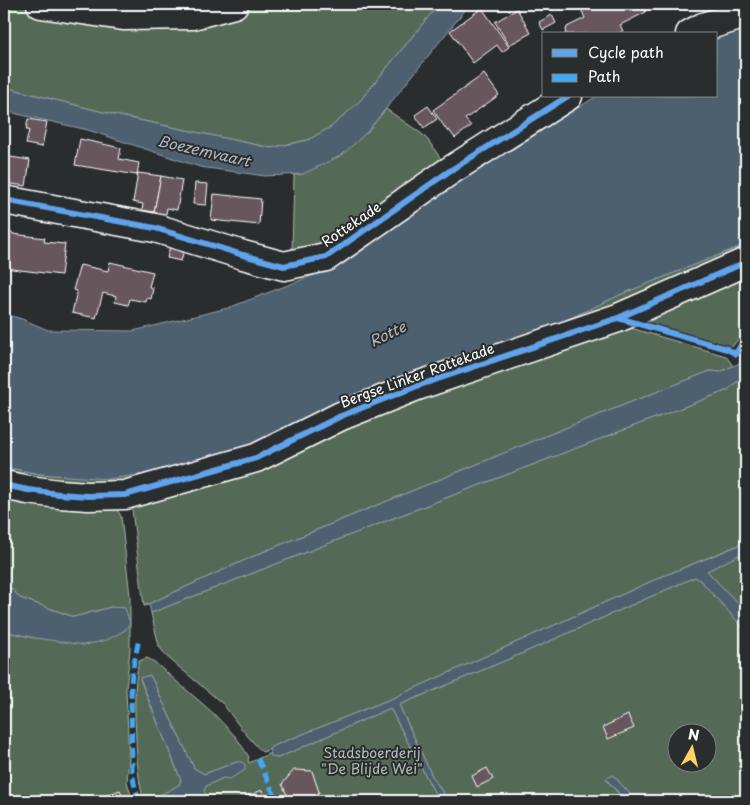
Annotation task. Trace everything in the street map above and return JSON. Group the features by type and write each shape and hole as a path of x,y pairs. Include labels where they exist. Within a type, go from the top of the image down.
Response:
{"street":[{"path":"41,4 123,16 193,15 234,4"},
{"path":"694,32 703,27 746,14"},
{"name":"Rottekade","path":"4,200 155,228 243,256 284,266 326,257 448,172 565,98"},
{"name":"Bergse Linker Rottekade","path":"4,485 59,494 88,496 125,495 256,458 340,416 417,386 618,318 746,262"}],"green space":[{"path":"4,4 18,4 65,17 228,15 259,4 439,4 359,102 331,127 308,140 271,148 115,115 4,87"},
{"path":"386,109 422,134 445,165 311,251 292,253 294,175 303,174 367,132"},
{"path":"746,244 746,255 128,490 4,479 4,467 40,474 59,475 319,415 394,380 460,356 549,328 622,294"},
{"path":"746,267 746,326 732,347 635,318"},
{"path":"617,324 726,356 733,366 720,372 710,371 558,431 263,552 144,606 132,508 134,504"},
{"path":"746,378 746,542 661,577 393,698 262,752 243,731 223,704 166,656 159,646 151,613 728,390 735,383"},
{"path":"4,491 116,508 121,516 130,596 130,649 126,689 129,758 127,782 133,801 4,801 4,631 35,638 111,607 74,617 20,598 12,590 4,587"},
{"path":"746,551 746,612 707,571"},
{"path":"695,577 701,581 746,631 746,801 636,801 613,775 606,780 626,801 448,801 432,776 399,705"},
{"name":"Stadsboerderij \"De Blijde Wei\"","path":"147,658 153,661 212,712 236,737 249,757 249,763 270,753 272,757 278,758 390,708 439,801 194,801 206,786 223,778 237,762 204,774 194,768 150,675 140,679 181,780 179,785 150,801 144,801 137,763 135,700 139,661"}],"water":[{"name":"Boezemvaart","path":"439,4 470,4 367,132 342,155 303,174 265,176 200,167 88,130 4,111 4,87 115,115 271,148 308,140 331,127 359,102"},
{"name":"Rotte","path":"746,27 746,244 622,294 549,328 460,356 394,380 243,453 175,470 109,479 40,474 4,467 4,314 48,330 133,331 228,308 343,264 471,174 594,98 718,98 718,37"},
{"path":"746,360 746,378 735,383 728,390 151,613 149,605 144,606 263,552 558,431 710,371 720,372"},
{"path":"742,544 745,552 707,571 746,612 746,631 701,581 695,577 399,705 432,776 448,801 439,801 390,708 278,758 272,757 269,750 271,747 393,698 661,577"},
{"path":"4,587 12,589 20,598 74,617 111,607 125,608 130,623 125,630 107,640 84,645 35,638 4,631"},
{"path":"150,675 194,768 204,774 237,762 242,762 245,765 245,770 230,779 223,778 206,786 204,791 209,801 154,801 153,799 179,785 181,780 140,678"},
{"path":"613,775 636,801 626,801 606,779"}],"building":[{"path":"587,4 641,4 646,12 620,25 623,31 621,32 566,32 567,27 585,18 580,7"},
{"path":"482,8 509,47 502,52 497,45 473,63 450,31"},
{"path":"517,9 531,33 509,45 495,22"},
{"path":"552,15 556,23 543,30 539,22"},
{"path":"484,74 499,95 465,119 471,126 455,138 449,130 448,132 433,110"},
{"path":"428,106 437,119 424,128 415,115"},
{"path":"28,119 47,122 42,147 26,144 29,130 26,130"},
{"path":"80,139 121,148 119,159 139,163 137,175 75,165"},
{"path":"4,156 30,160 26,186 4,183"},
{"path":"138,173 161,176 154,212 142,210 143,204 133,202"},
{"path":"161,176 182,180 177,210 167,208 166,214 154,212"},
{"path":"195,183 208,184 206,205 193,204"},
{"path":"214,194 261,199 259,225 211,220"},
{"path":"4,232 45,238 44,242 65,244 61,275 4,268"},
{"path":"170,246 184,250 181,261 167,258"},
{"path":"110,262 153,272 149,287 153,288 151,299 147,298 146,302 130,299 128,305 115,302 116,296 103,293 96,318 72,313 77,291 73,290 80,265 108,271"},
{"path":"628,715 634,728 608,739 603,727"},
{"path":"487,768 493,779 477,787 472,776"},
{"path":"294,770 312,771 319,792 311,801 290,801 282,784"},
{"path":"120,790 125,801 110,801 107,795"},
{"path":"262,790 267,801 237,801"}],"marked path":[{"path":"139,639 131,687 132,771 139,801"},
{"path":"258,759 277,801"}],"cycle path":[{"path":"4,200 155,228 284,266 326,257 448,172 565,98"},
{"path":"4,485 59,494 88,496 125,495 256,458 341,416 417,386 618,318 746,262"},
{"path":"618,318 727,349 736,354 746,336"}]}
